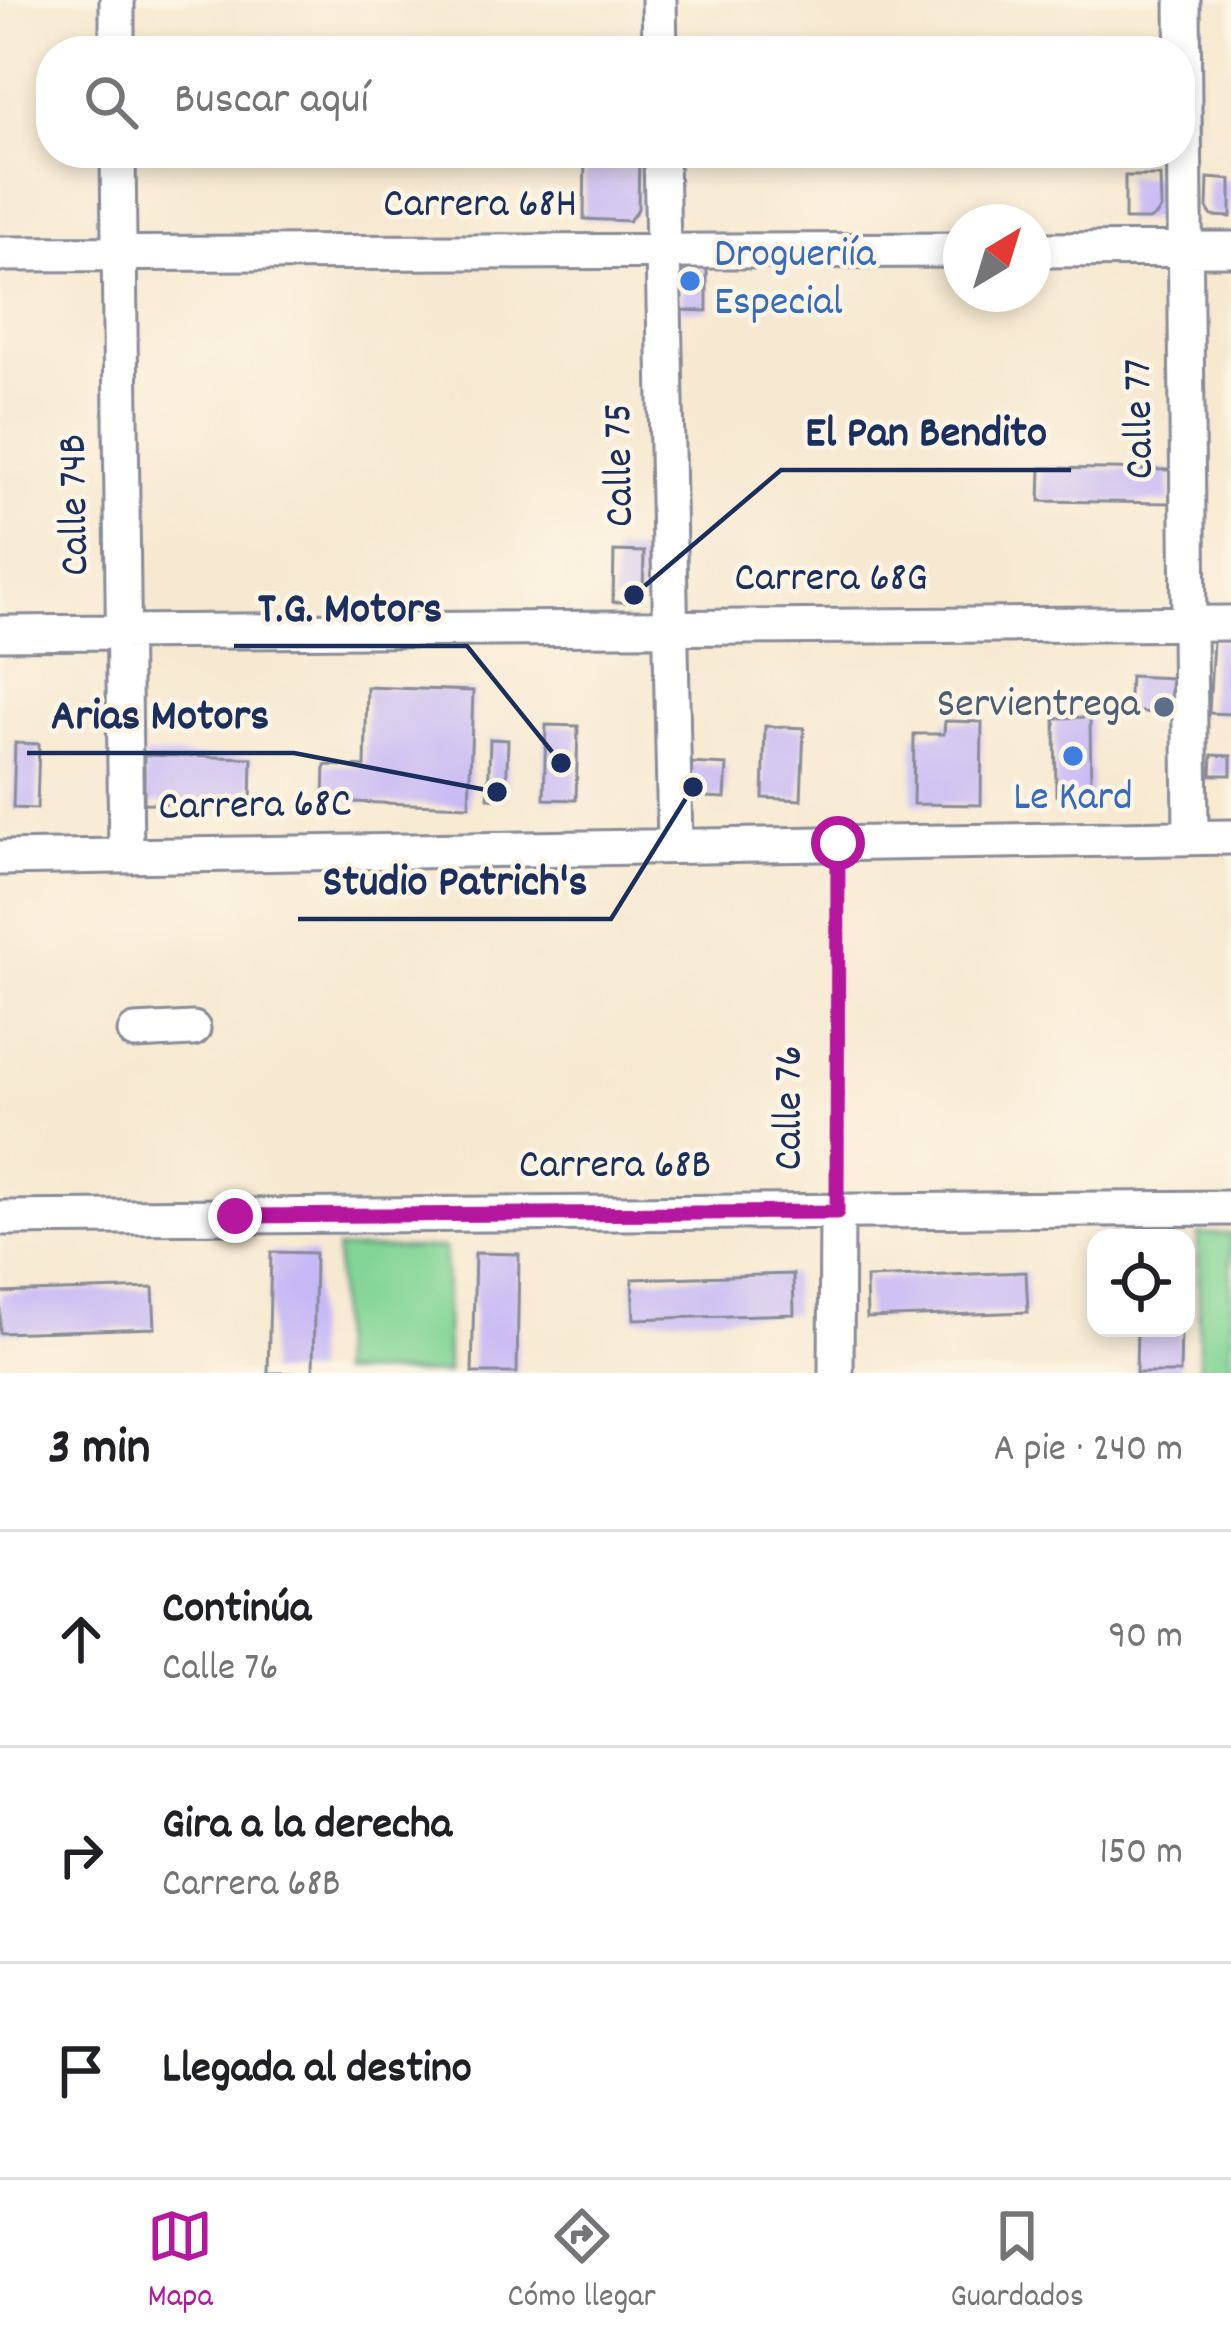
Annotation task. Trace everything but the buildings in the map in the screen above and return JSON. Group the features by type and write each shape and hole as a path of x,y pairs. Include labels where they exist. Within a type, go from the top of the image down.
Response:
{"street":[{"path":"117,0 117,36"},
{"path":"659,0 660,36"},
{"name":"Calle 77","path":"1183,0 1183,36"},
{"name":"Calle 74B","path":"118,168 125,856"},
{"name":"Calle 75","path":"661,168 675,846"},
{"name":"Calle 77","path":"1184,168 1191,837"},
{"path":"1051,250 1231,249"},
{"name":"Carrera 68H","path":"0,254 943,250"},
{"name":"Carrera 68G","path":"0,633 1231,623"},
{"name":"Carrera 68C","path":"0,858 1231,837"},
{"path":"135,1032 193,1029"},
{"name":"Carrera 68B","path":"0,1218 1231,1208"},
{"name":"Calle 76","path":"836,1373 837,1212"}],"path":[{"name":"Calle 76","path":"837,1212 838,843"}],"green space":[{"path":"1198,1234 1231,1234 1231,1373 1199,1373"},
{"path":"445,1248 447,1373 338,1373 337,1249"}],"place":[{"name":"Drogueriía Especial","path":"690,281"},
{"name":"El Pan Bendito","path":"634,595"},
{"name":"Servientrega","path":"1164,707"},
{"name":"Le Kard","path":"1073,756"},
{"name":"T.G. Motors","path":"561,763"},
{"name":"Studio Patrich's","path":"693,787"},
{"name":"Arias Motors","path":"497,792"}],"route":[{"path":"235,1216 837,1212 838,843"}]}
